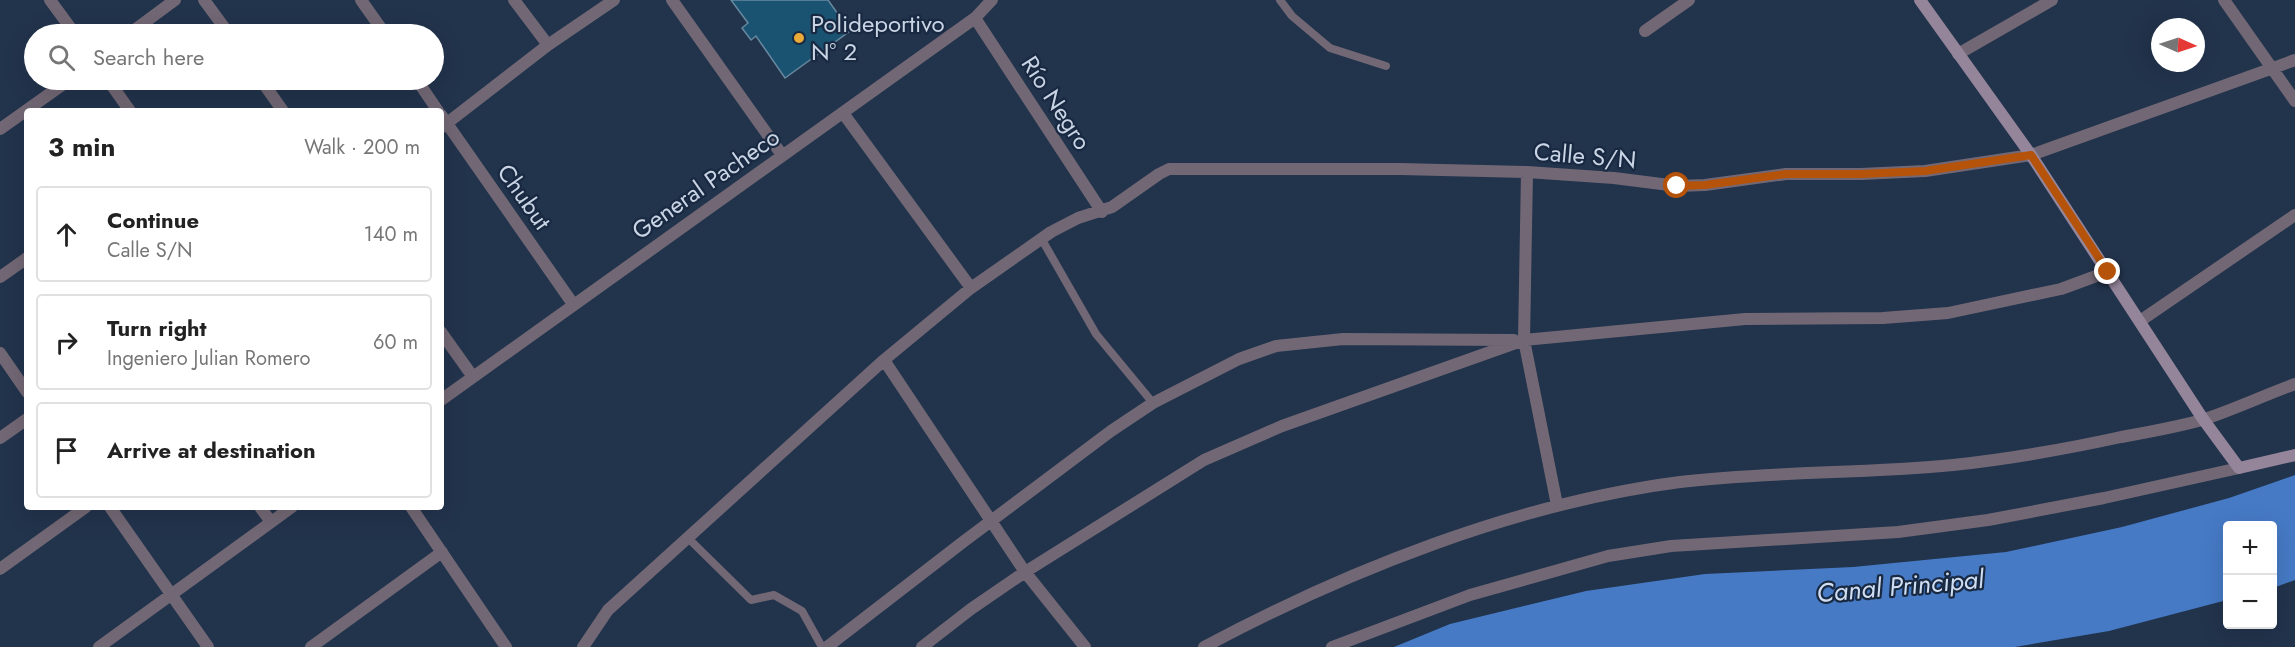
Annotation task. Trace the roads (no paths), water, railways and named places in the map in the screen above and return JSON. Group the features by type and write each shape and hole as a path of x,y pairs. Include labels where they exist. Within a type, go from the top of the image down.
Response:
{"street":[{"path":"50,0 68,24"},
{"path":"143,24 175,0"},
{"path":"204,0 222,24"},
{"path":"361,0 378,24"},
{"path":"514,0 548,45"},
{"path":"444,121 614,0"},
{"path":"672,0 782,155"},
{"name":"General Pacheco","path":"444,398 975,18 991,0"},
{"path":"1645,31 1689,0"},
{"path":"1920,0 2031,155 2203,419 2239,468"},
{"path":"1958,54 2052,0"},
{"path":"2224,0 2295,101"},
{"name":"Río Negro","path":"975,18 1102,212"},
{"name":"Calle S/N","path":"1102,212 1123,201 1169,169 1388,169 1527,172 1614,178 1677,186 1705,185 1786,174 1925,171 2031,155 2295,60"},
{"path":"30,108 55,90"},
{"path":"115,90 128,108"},
{"path":"268,90 281,108"},
{"path":"424,90 436,108"},
{"path":"0,129 24,112"},
{"path":"843,113 971,288"},
{"name":"Chubut","path":"444,123 573,304"},
{"path":"1527,172 1524,340 1557,505"},
{"path":"583,647 608,610 884,360 971,288 1041,238 1066,223 1102,212"},
{"path":"2139,321 2295,215"},
{"path":"0,277 24,260"},
{"path":"827,647 1111,431 1153,403 1239,358 1276,346 1343,339 1524,340 1745,319 1883,318 1948,313 2061,289 2108,272"},
{"path":"444,336 473,377"},
{"path":"922,647 971,609 1025,572 1204,460 1282,426 1524,340"},
{"path":"0,353 24,388"},
{"path":"884,360 1025,572 1085,647"},
{"path":"1204,647 1253,621 1358,574 1454,538 1557,505 1701,480 1954,465 2067,448 2203,419 2295,384"},
{"path":"0,438 24,421"},
{"path":"1332,647 1470,595 1608,556 1671,546 1898,532 1988,520 2104,498 2295,455"},
{"path":"0,570 82,510"},
{"path":"112,510 208,647"},
{"path":"262,510 271,522"},
{"path":"99,647 288,510"},
{"path":"413,510 506,647"},
{"path":"311,647 442,552"}],"lane":[{"path":"1280,0 1292,16 1330,48 1386,66"},
{"path":"1041,238 1096,334 1153,403"},
{"path":"688,538 751,600 774,595 802,611 822,647"}],"water":[{"name":"Canal Principal","path":"2295,475 2295,580 2277,587 2277,521 2223,521 2223,601 2109,631 2015,647 1394,647 1450,624 1586,591 1705,574 1853,567 2006,552 2122,527 2229,498"}],"place":[{"name":"Polideportivo Nº 2","path":"799,38"}]}
